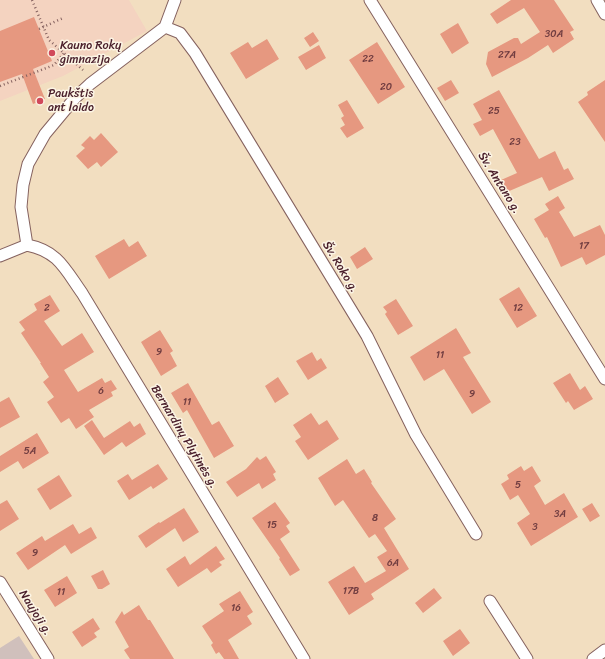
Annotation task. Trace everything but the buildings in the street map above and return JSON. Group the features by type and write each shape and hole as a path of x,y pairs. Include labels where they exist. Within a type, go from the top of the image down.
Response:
{"street":[{"path":"0,256 28,245 21,207 23,185 28,164 45,134 75,98 90,84 165,27 175,0"},
{"name":"Šv. Antano g.","path":"370,0 605,379"},
{"path":"597,0 605,14"},
{"name":"Šv. Roko g.","path":"165,27 180,33 195,53 367,336 416,435 476,534"},
{"name":"Bernardinų Plytinės g.","path":"28,245 38,247 48,252 60,262 82,293 304,659"},
{"name":"Naujoji g.","path":"0,582 48,659"},
{"path":"490,601 527,659"},
{"path":"593,659 605,650"}],"path":[{"path":"32,0 49,40 83,70"},
{"path":"39,29 64,18"},
{"path":"0,86 54,65 64,53"}],"shaded area":[{"name":"Kauno Rokų gimnazija","path":"0,0 129,0 147,31 63,76 0,101"},
{"path":"19,636 34,659 0,659 0,648"}],"place":[{"name":"Kauno Rokų gimnazija","path":"52,53"},
{"name":"Paukštis ant laido","path":"40,101"}]}
